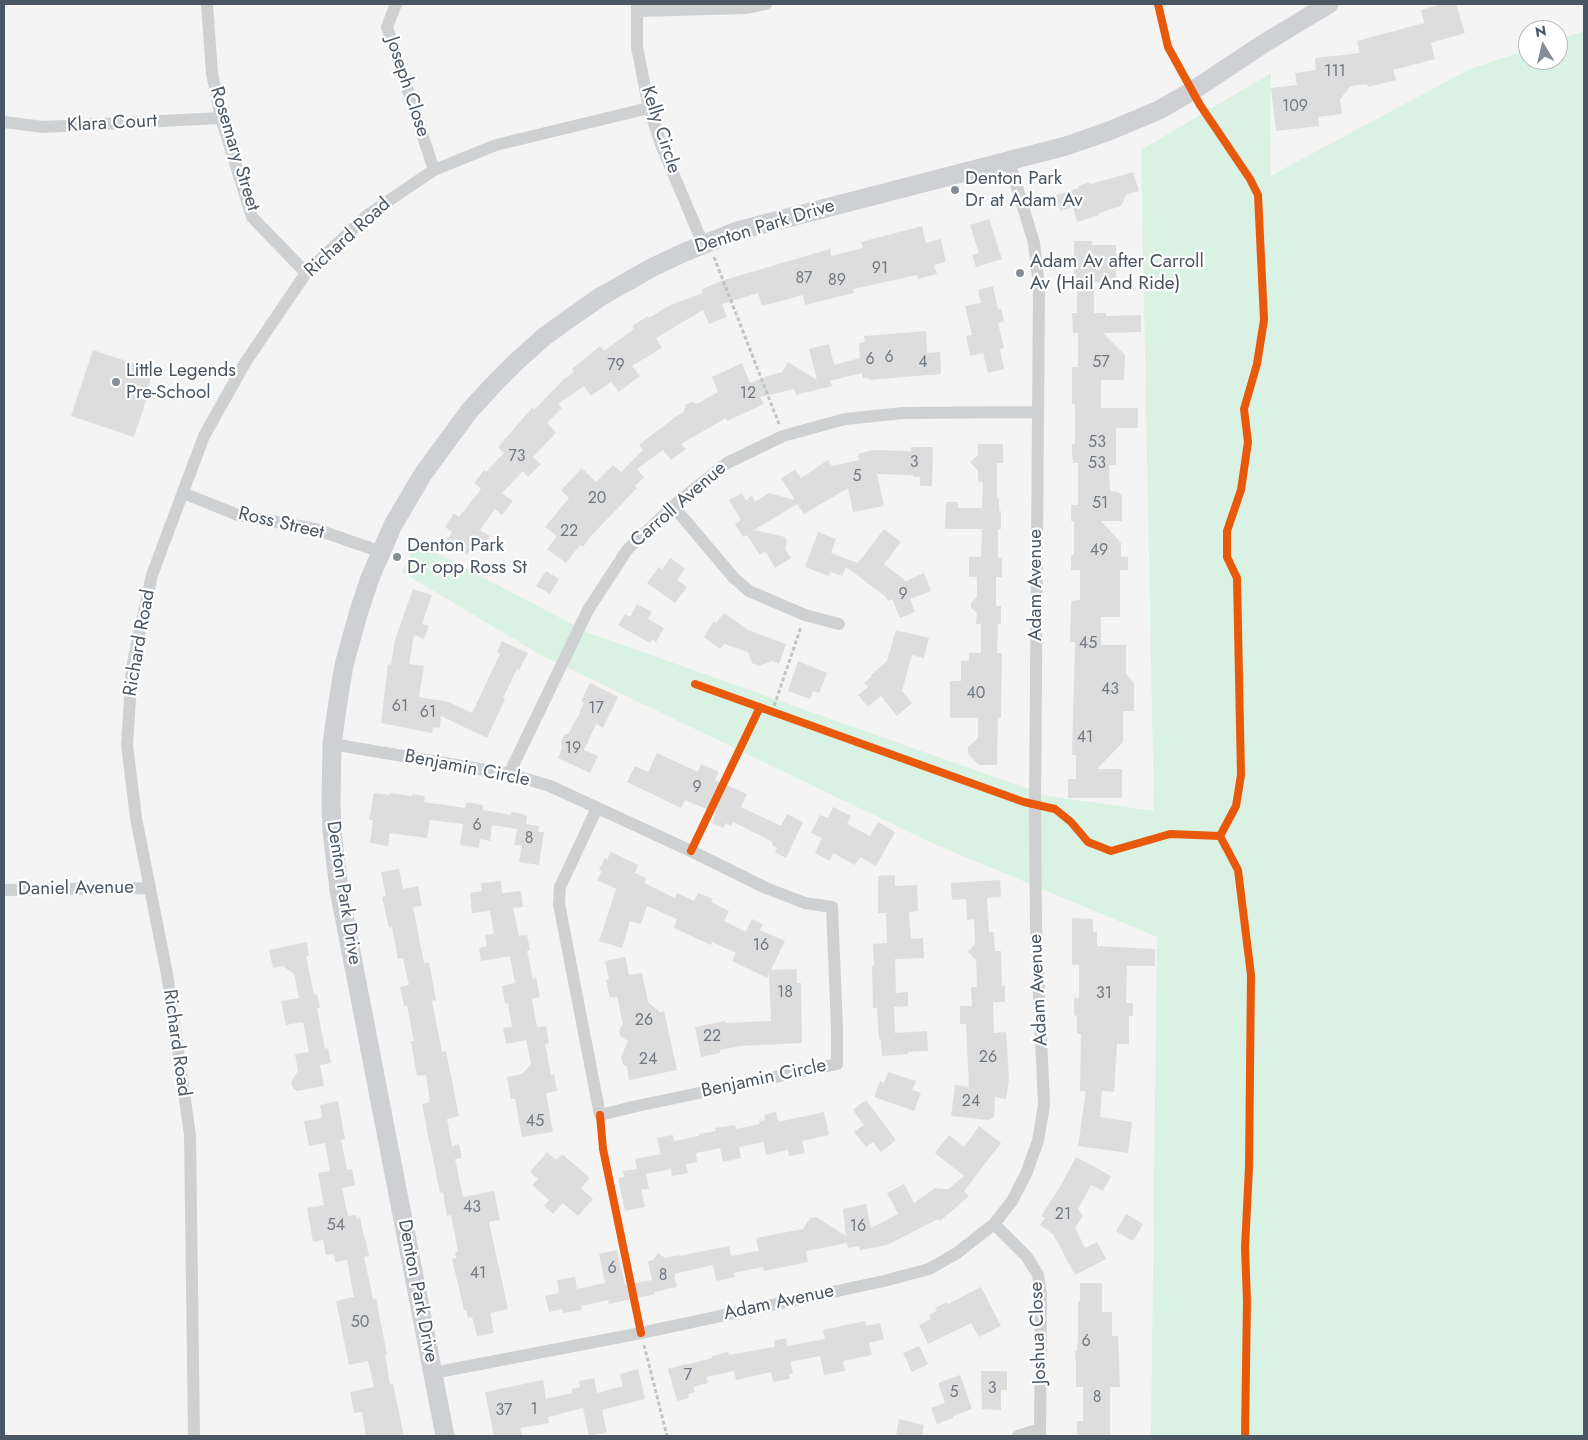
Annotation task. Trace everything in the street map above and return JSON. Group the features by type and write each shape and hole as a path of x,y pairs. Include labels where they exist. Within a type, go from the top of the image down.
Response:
{"main road":[{"name":"Denton Park Drive","path":"446,1436 339,890 330,802 332,744 344,665 359,611 381,552 408,498 470,410 517,361 545,336 600,297 653,266 737,231 1084,140 1159,110 1329,4"}],"street":[{"name":"Rosemary Street","path":"208,4 212,73 221,118 252,217 306,273"},
{"name":"Joseph Close","path":"396,4 388,27 434,170"},
{"name":"Kelly Circle","path":"706,243 662,147 649,108 637,47 637,7 747,8 766,4"},
{"name":"Richard Road","path":"194,1436 190,1135 167,974 148,888 136,818 127,745 132,667 152,575 204,436 245,363 306,273 369,214 434,170 496,145 649,108"},
{"name":"Klara Court","path":"4,122 43,127 221,118"},
{"name":"Adam Avenue","path":"433,1373 884,1281 929,1269 957,1253 994,1224 1012,1201 1026,1174 1038,1141 1044,1105 1036,926 1035,833 1039,287 1034,243 1009,161"},
{"name":"Carroll Avenue","path":"509,774 588,610 627,550 673,506 727,462 783,436 845,419 903,413 1038,412"},
{"name":"Ross Street","path":"183,493 238,515 315,529 381,552"},
{"path":"673,506 734,578 749,591 805,614 839,624"},
{"name":"Benjamin Circle","path":"332,744 509,774 550,786 691,851 766,888 805,903 832,907 837,1028 836,1064 636,1106 600,1116 559,904 560,887 597,808"},
{"name":"Daniel Avenue","path":"4,890 148,888"},
{"name":"Joshua Close","path":"994,1224 1027,1258 1038,1275 1041,1295 1040,1433 1018,1436"}],"path":[{"path":"706,243 783,436"},
{"path":"781,715 769,711 805,614"},
{"path":"640,1332 667,1436"}],"green space":[{"path":"1584,31 1584,1436 1151,1436 1157,937 932,843 539,654 402,572 416,542 589,633 1048,796 1154,811 1141,150 1271,73 1270,176 1470,69 1518,53 1518,70 1568,70 1568,37"}],"building":[{"path":"1442,4 1456,4 1465,33 1431,43 1435,59 1393,70 1396,80 1368,87 1367,84 1351,86 1340,99 1342,114 1318,117 1319,126 1276,131 1271,88 1297,85 1295,73 1316,70 1315,58 1360,53 1357,41 1424,23 1421,10"},
{"path":"1133,172 1139,191 1126,195 1121,206 1077,222 1073,207 1060,211 1056,195 1079,188 1078,186 1090,182 1091,184"},
{"path":"989,219 1002,259 976,267 972,255 979,253 970,225"},
{"path":"922,226 926,243 941,239 946,262 934,265 937,274 918,279 917,275 853,289 854,293 805,305 803,295 762,306 758,293 722,304 727,317 709,324 703,310 656,338 662,348 632,366 640,376 619,392 611,382 591,396 584,386 558,404 562,408 547,423 556,433 533,457 541,464 528,477 523,471 502,493 513,501 502,515 495,509 480,530 490,536 480,550 473,546 467,555 446,541 452,532 445,527 454,513 459,517 481,489 474,483 484,470 486,472 504,453 498,447 532,408 534,410 564,379 574,372 572,369 600,346 604,351 634,329 632,326 648,316 649,318 670,305 703,293 702,289 724,280 830,249 831,256 863,248 861,242"},
{"path":"1074,241 1092,241 1092,245 1116,245 1116,283 1094,282 1094,313 1106,313 1106,316 1141,315 1141,332 1103,333 1125,355 1124,380 1101,380 1101,408 1138,408 1138,428 1116,428 1116,465 1109,465 1110,491 1118,492 1122,496 1122,521 1101,521 1121,543 1121,557 1128,557 1128,570 1120,570 1120,617 1101,617 1101,645 1126,645 1126,674 1134,683 1134,711 1123,711 1123,742 1097,769 1122,769 1122,798 1068,798 1068,779 1076,779 1076,755 1072,755 1075,642 1070,642 1071,601 1080,600 1080,570 1071,570 1071,555 1074,555 1074,521 1071,521 1071,505 1078,505 1078,463 1073,463 1072,453 1072,444 1075,444 1075,404 1072,404 1072,367 1078,367 1078,333 1073,333 1072,313 1077,313 1077,285 1074,285"},
{"path":"993,286 998,309 1001,309 1004,322 998,323 1004,348 1000,349 1004,369 988,373 983,353 970,356 966,336 972,335 965,306 981,303 978,290"},
{"path":"926,331 927,353 940,352 941,374 869,380 869,378 863,378 862,373 830,381 832,386 796,395 794,389 760,397 764,404 727,421 726,418 681,444 686,449 671,460 663,450 637,469 644,477 635,486 637,488 591,536 583,547 580,545 566,563 547,549 557,536 545,527 569,498 561,490 582,468 596,482 613,465 621,472 643,450 639,445 684,412 685,405 691,402 697,404 718,392 712,377 742,363 750,383 782,372 788,362 817,380 809,349 829,344 834,365 860,358 859,343 865,342 864,336"},
{"name":"Little Legends Pre-School","path":"93,350 153,370 146,394 148,395 134,437 71,416"},
{"path":"978,444 1003,444 1003,463 997,463 997,498 999,498 999,511 1001,511 1001,529 998,529 998,558 1002,558 1002,577 996,577 996,606 1001,606 1001,624 998,624 997,653 1002,653 1001,718 998,718 997,765 979,765 968,754 968,747 978,738 978,718 950,718 950,681 961,681 961,661 969,661 969,653 981,653 981,624 976,624 977,613 971,608 971,603 977,597 977,577 969,577 969,557 981,557 982,529 945,529 946,502 958,502 958,508 982,508 983,482 978,482 978,471 970,462 978,455"},
{"path":"911,447 933,447 932,486 920,486 920,477 913,477 913,475 877,474 884,506 853,512 848,488 804,514 797,504 754,530 785,537 787,541 785,549 791,558 775,568 765,551 760,555 747,535 743,537 735,524 741,520 729,500 742,493 746,500 752,496 755,502 769,493 795,500 781,478 795,470 801,478 828,460 832,466 859,460 858,454 873,450 911,451"},
{"path":"884,529 901,542 884,564 906,581 924,573 931,591 910,599 915,612 900,618 892,599 888,601 885,596 846,567 842,576 830,572 829,576 805,567 818,532 836,539 831,553 858,563"},
{"path":"670,558 685,568 677,580 687,587 675,603 647,583 659,567 662,570"},
{"path":"546,571 559,579 550,594 536,586"},
{"path":"413,589 432,595 422,624 429,626 424,639 414,635 409,664 424,666 419,697 449,702 472,713 500,654 497,652 502,641 528,653 519,670 517,669 503,698 505,699 487,738 441,716 440,728 433,727 432,733 381,723 388,664 391,665 395,640"},
{"path":"637,604 652,612 648,619 664,628 656,642 652,640 650,643 618,625 625,614 630,617"},
{"path":"724,613 748,630 786,644 779,664 772,661 759,666 752,663 748,652 724,644 720,649 704,637 714,621 716,623"},
{"path":"896,630 929,638 924,658 912,655 902,691 912,703 897,716 881,696 868,707 858,695 868,687 864,683 887,661"},
{"path":"798,661 827,673 819,693 813,691 810,699 788,691"},
{"path":"590,683 618,697 603,728 596,724 584,750 598,756 590,773 558,758 564,735 569,733 578,716 584,703 581,701"},
{"path":"657,753 698,772 701,764 719,772 715,780 747,794 741,807 781,826 787,814 803,822 786,858 775,852 777,848 772,845 773,842 733,822 731,826 726,823 723,828 712,823 716,813 685,800 681,808 627,782 635,766 648,772"},
{"path":"374,793 412,796 412,794 425,796 424,802 465,808 466,802 483,805 483,810 511,815 511,812 527,815 526,824 539,826 538,832 544,832 539,865 519,862 522,846 514,845 517,829 492,825 490,841 480,839 479,848 460,845 463,824 430,820 427,838 390,833 388,846 370,843 373,820 369,820"},
{"path":"833,807 851,816 847,824 870,836 878,822 895,832 876,866 860,857 855,865 833,853 830,861 815,853 822,838 811,833 820,815 828,818"},
{"path":"611,852 638,865 635,873 646,878 644,883 675,898 677,893 694,901 698,893 713,899 711,902 729,911 724,921 746,932 752,919 763,924 760,930 785,941 771,970 797,969 797,983 801,983 802,1043 740,1046 720,1050 720,1053 701,1057 695,1027 725,1021 725,1023 771,1021 769,973 767,978 732,961 736,953 712,942 711,945 674,928 677,919 647,906 641,924 630,921 622,948 599,941 616,889 597,880 602,871 599,870 605,858 607,860"},
{"path":"399,869 403,889 418,886 422,906 413,907 424,963 429,962 436,1000 432,1001 442,1052 446,1051 459,1116 447,1119 452,1146 459,1144 462,1158 455,1159 463,1197 494,1191 500,1220 489,1222 508,1309 490,1313 494,1333 477,1336 472,1317 468,1318 466,1310 464,1310 452,1259 456,1258 455,1252 458,1251 451,1215 447,1216 443,1192 440,1193 422,1104 430,1102 426,1075 417,1076 411,1041 414,1041 407,1006 404,1006 400,987 409,985 403,958 398,959 392,927 389,928 382,897 386,896 381,872"},
{"path":"895,875 895,886 917,885 918,911 909,912 911,939 923,938 924,958 895,959 896,993 908,992 908,1006 894,1007 895,1033 927,1031 928,1051 882,1056 877,1008 873,1008 873,944 887,943 886,913 878,913 878,876"},
{"path":"1000,880 1001,897 987,898 989,932 994,932 995,951 1001,951 1002,986 1005,986 1005,1002 993,1002 994,1033 1006,1032 1009,1079 1006,1099 995,1097 994,1117 989,1120 951,1116 955,1085 969,1087 966,1024 960,1024 960,1006 972,1006 971,987 977,987 976,960 968,952 975,944 974,919 967,920 966,899 952,900 951,883"},
{"path":"501,881 502,893 521,891 523,907 513,908 519,936 527,935 530,950 527,951 533,979 536,978 540,997 532,999 537,1027 546,1026 549,1043 545,1044 551,1075 554,1074 557,1091 546,1093 553,1132 522,1137 515,1099 511,1099 507,1077 522,1074 531,1064 526,1040 506,1044 503,1028 512,1027 508,1003 505,1004 502,986 515,983 510,956 481,961 479,948 487,946 485,935 494,934 490,911 472,913 470,893 482,891 481,883"},
{"path":"1072,918 1093,919 1093,932 1097,932 1097,946 1155,949 1155,966 1127,966 1126,1003 1133,1003 1133,1016 1129,1016 1129,1044 1117,1044 1114,1092 1102,1091 1100,1117 1132,1122 1128,1153 1078,1146 1086,1091 1080,1091 1081,1034 1077,1034 1077,1016 1074,1015 1074,998 1079,998 1079,965 1072,965"},
{"path":"307,942 309,956 306,956 314,995 317,994 320,1008 317,1008 325,1049 328,1048 331,1063 320,1065 324,1086 297,1091 293,1088 291,1082 298,1071 295,1054 309,1052 303,1022 286,1025 281,1001 299,998 294,974 283,966 273,968 269,950"},
{"path":"625,957 629,975 642,973 648,1002 660,1012 664,1011 677,1070 629,1080 627,1067 623,1064 621,1057 628,1041 620,1036 619,1030 623,1024 617,997 610,998 606,980 609,979 605,961"},
{"path":"888,1072 916,1081 912,1090 921,1093 914,1111 874,1097 880,1081 884,1083"},
{"path":"866,1100 896,1140 881,1152 873,1142 866,1147 854,1132 864,1125 853,1110"},
{"path":"338,1101 345,1139 341,1140 347,1170 352,1169 355,1185 342,1188 348,1216 356,1215 357,1219 360,1218 365,1237 369,1256 364,1257 373,1299 376,1298 387,1355 385,1355 390,1384 393,1384 404,1436 366,1436 362,1412 354,1413 350,1392 374,1387 368,1361 349,1365 336,1301 354,1297 347,1260 335,1262 334,1254 326,1255 323,1240 313,1242 307,1208 324,1205 318,1173 330,1171 325,1143 309,1146 304,1121 322,1118 320,1105"},
{"path":"776,1112 778,1122 824,1112 829,1135 802,1141 805,1153 789,1156 788,1150 766,1155 764,1142 739,1147 741,1158 723,1162 720,1148 696,1153 697,1162 686,1164 688,1173 672,1176 671,1169 646,1174 649,1189 641,1190 645,1207 625,1211 618,1178 624,1177 623,1171 637,1169 635,1159 661,1154 657,1138 673,1135 674,1141 716,1131 715,1128 735,1125 736,1129 760,1124 759,1121 765,1120 764,1115"},
{"path":"979,1126 1001,1143 964,1191 969,1196 940,1221 938,1219 887,1245 860,1250 859,1246 848,1248 847,1243 806,1251 808,1262 764,1271 763,1267 734,1273 735,1277 716,1281 713,1265 674,1274 677,1287 655,1292 655,1294 609,1304 608,1300 581,1306 582,1310 563,1313 562,1309 549,1312 545,1296 559,1293 557,1280 575,1277 577,1289 605,1283 599,1254 617,1250 625,1285 652,1280 648,1261 653,1260 658,1253 665,1258 729,1246 731,1256 759,1251 756,1238 803,1229 810,1218 816,1217 846,1236 843,1209 866,1204 871,1228 898,1214 887,1193 904,1184 914,1203 935,1188 948,1189 964,1176 935,1153 949,1135 964,1147"},
{"path":"547,1152 556,1160 562,1154 590,1178 581,1188 593,1199 578,1216 563,1203 553,1214 544,1206 549,1200 532,1185 538,1179 530,1172"},
{"path":"1076,1157 1111,1176 1103,1191 1091,1185 1078,1209 1083,1216 1075,1228 1085,1248 1097,1242 1106,1259 1075,1275 1053,1234 1040,1225 1045,1218 1041,1216 1060,1187"},
{"path":"1126,1214 1143,1224 1133,1241 1116,1231"},
{"path":"1080,1283 1102,1283 1102,1312 1112,1312 1112,1336 1118,1336 1120,1387 1110,1387 1110,1436 1077,1436 1077,1421 1083,1421 1083,1387 1076,1387 1075,1351 1077,1351 1078,1340"},
{"path":"981,1287 1001,1326 979,1337 971,1323 928,1344 919,1325 931,1319 929,1315 937,1311 935,1308 947,1302 948,1304"},
{"path":"865,1321 866,1326 880,1323 884,1339 869,1343 872,1355 843,1361 845,1371 824,1375 820,1356 790,1362 793,1374 789,1374 790,1379 773,1382 771,1372 736,1380 734,1371 706,1377 708,1383 693,1387 695,1392 688,1394 689,1398 677,1401 668,1369 728,1352 729,1355 775,1347 774,1341 786,1338 787,1346 825,1339 823,1330"},
{"path":"919,1346 928,1364 912,1372 903,1353"},
{"path":"638,1369 645,1399 602,1410 607,1432 589,1436 583,1408 548,1417 549,1423 520,1428 522,1436 494,1436 485,1392 543,1380 546,1399 572,1393 572,1389 580,1387 579,1381 594,1378 597,1393 623,1386 620,1374"},
{"path":"981,1371 1007,1371 1007,1390 1001,1390 1001,1410 982,1409"},
{"path":"960,1375 972,1409 937,1424 931,1408 945,1403 938,1383"},
{"path":"899,1419 924,1425 922,1436 896,1436"}],"cycle path":[{"path":"1158,4 1168,47 1200,105 1250,179 1258,195 1264,320 1257,364 1244,409 1248,442 1241,490 1227,531 1227,557 1237,578 1241,775 1236,806 1220,836 1238,870 1251,975 1249,1167 1245,1248 1247,1301 1245,1436"},
{"path":"695,684 1024,802 1055,809 1071,822 1088,842 1111,851 1170,834 1220,836"},
{"path":"691,851 760,707"},
{"path":"600,1115 603,1149 641,1333"}],"place":[{"name":"Denton Park Dr at Adam Av","path":"955,190"},
{"name":"Adam Av after Carroll Av (Hail And Ride)","path":"1020,273"},
{"name":"Little Legends Pre-School","path":"116,382"},
{"name":"Denton Park Dr opp Ross St","path":"397,557"}]}
